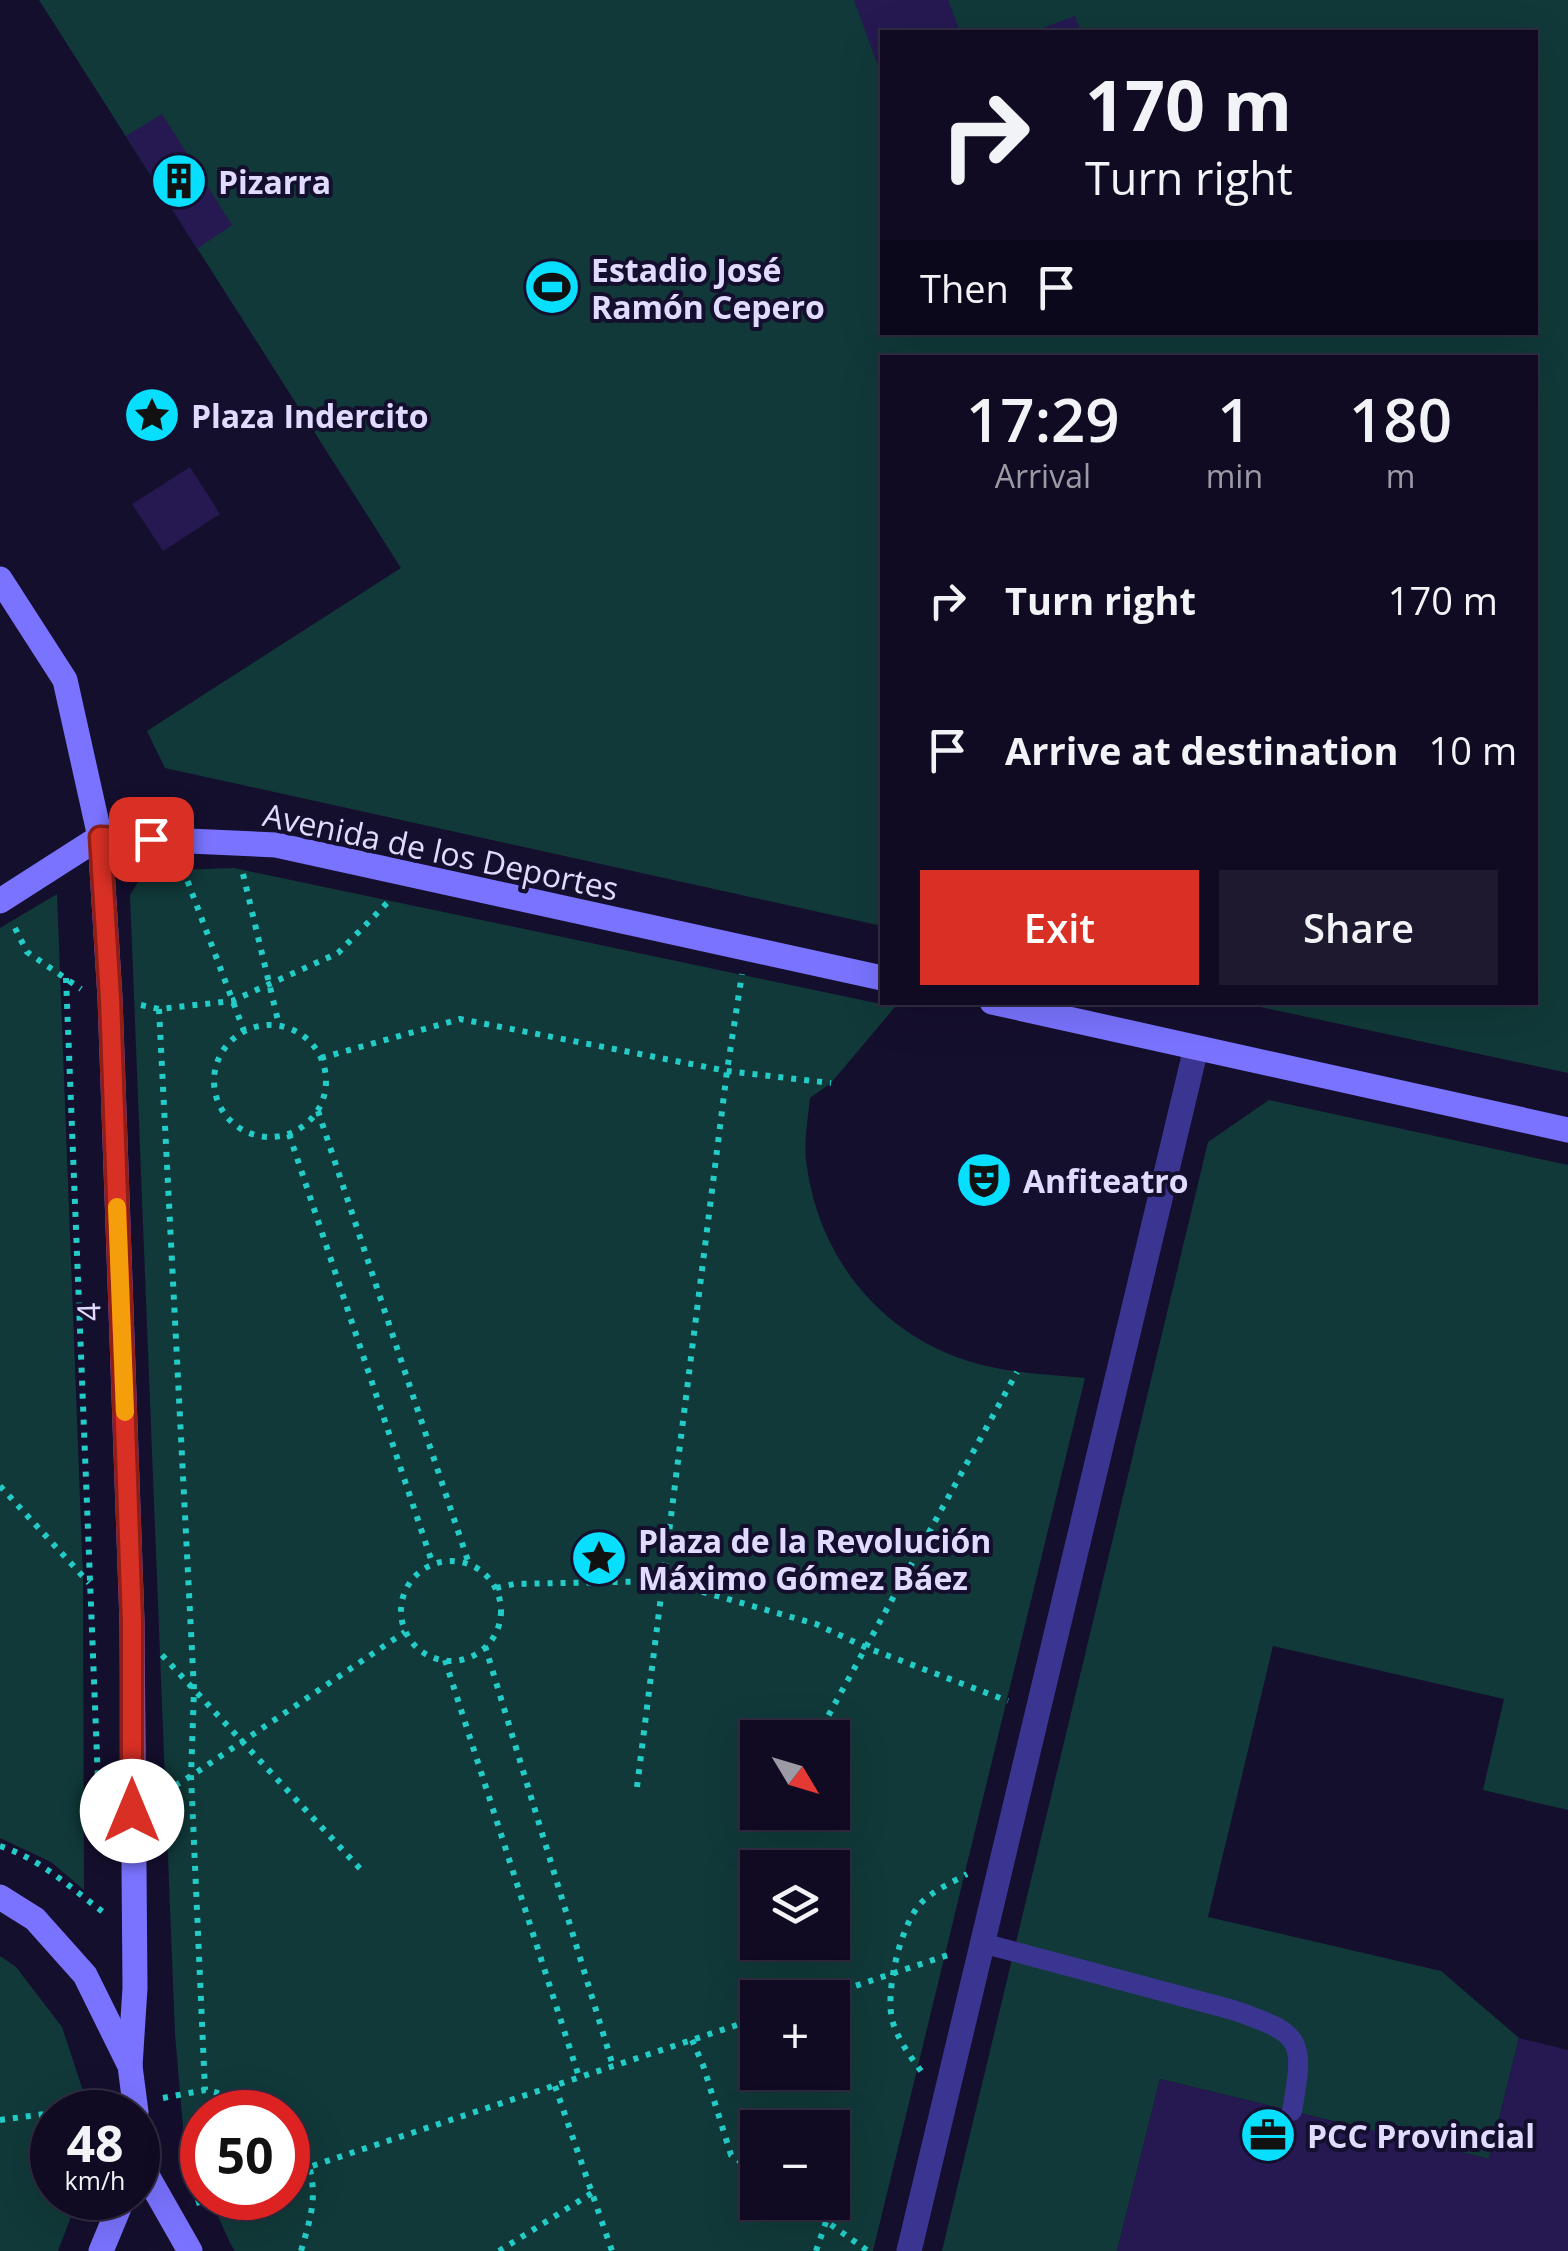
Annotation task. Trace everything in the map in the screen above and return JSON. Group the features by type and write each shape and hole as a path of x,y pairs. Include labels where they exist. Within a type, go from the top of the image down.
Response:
{"main road":[{"name":"4","path":"0,579 65,680 100,837 110,998 132,1622 135,1988 130,2066"},
{"name":"Avenida de los Deportes","path":"100,837 276,846 880,978"},
{"path":"2,900 100,837"},
{"path":"1005,1005 1568,1130"},
{"path":"0,1896 35,1920 84,1975 130,2066 133,2090"},
{"path":"160,2199 190,2251"},
{"path":"101,2251 114,2220"}],"street":[{"path":"909,2251 1196,1048"}],"lane":[{"path":"982,1944 1274,2024 1295,2042 1298,2054 1300,2066 1292,2111"}],"path":[{"path":"172,840 244,1031"},
{"path":"236,844 279,1025"},
{"path":"2,900 27,952 82,989 159,1009 232,1001 338,953 414,875"},
{"path":"637,1788 727,1071 746,948"},
{"path":"66,978 99,1815"},
{"path":"159,1009 194,1690 191,1776 206,2090"},
{"path":"321,1058 460,1020 727,1071 831,1083"},
{"path":"261,1025 279,1025 311,1042 326,1076 325,1093 318,1110 289,1134 252,1134 236,1126 223,1112 215,1095 214,1076 228,1042 261,1025"},
{"path":"318,1110 468,1564"},
{"path":"289,1134 433,1564"},
{"path":"825,1720 1017,1372"},
{"path":"0,1486 366,1874"},
{"path":"433,1564 468,1564 496,1588 500,1604 498,1628 492,1640 477,1654 457,1662 432,1658 409,1640 400,1616 404,1593 413,1578 433,1564"},
{"path":"496,1588 514,1584 664,1581 816,1624 864,1647 1038,1712"},
{"path":"132,1811 191,1776 405,1632"},
{"path":"485,1646 613,2066"},
{"path":"445,1660 579,2078"},
{"path":"0,1846 16,1851 103,1912 102,1892"},
{"path":"946,2098 904,2048 892,2018 894,1972 902,1932 921,1902 1003,1856"},
{"path":"850,1987 982,1944"},
{"path":"301,2251 312,2215 314,2189 310,2166 740,2024"},
{"path":"692,2040 704,2065 730,2155 740,2162"},
{"path":"555,2086 612,2251"},
{"path":"0,2120 30,2116"},
{"path":"499,2251 592,2193"},
{"path":"823,2220 868,2251"},
{"path":"816,2251 826,2222"}],"green space":[{"path":"39,0 1568,0 1568,1073 1251,1005 1538,1005 1538,355 880,355 880,926 165,768 147,731 401,568"},
{"name":"Plaza de la Revolución Máximo Gómez Báez","path":"234,868 895,1007 831,1083 810,1098 806,1160 812,1191 833,1248 849,1274 890,1318 942,1351 995,1368 1085,1378 873,2251 235,2251 220,2220 310,2220 310,2090 180,2092 130,895 145,871"},
{"path":"57,894 83,1577 84,1890 51,1862 0,1838 0,928"},
{"path":"1269,1100 1568,1165 1568,1810 1483,1790 1504,1699 1273,1646 1208,1917 1441,1971 1519,2038 1489,2159 1160,2079 1117,2251 942,2251 1208,1142"},
{"path":"0,1956 16,1967 62,2027 83,2090 30,2090 30,2220 70,2220 58,2251 0,2251"}],"building":[{"path":"854,0 948,0 959,30 880,30 880,72"},
{"path":"1075,16 1080,30 1037,30"},
{"name":"Pizarra","path":"162,114 232,225 197,249 126,136"},
{"path":"190,467 220,514 163,551 132,504"},
{"name":"PCC Provincial","path":"1519,2038 1568,2050 1568,2251 1117,2251 1160,2079 1489,2159"}],"slow traffic":[{"path":"117,1207 125,1412"}],"place":[{"name":"Pizarra","path":"179,181"},
{"name":"Estadio José Ramón Cepero","path":"552,287"},
{"name":"Plaza Indercito","path":"152,415"},
{"name":"Anfiteatro","path":"984,1180"},
{"name":"Plaza de la Revolución Máximo Gómez Báez","path":"599,1558"},
{"name":"PCC Provincial","path":"1268,2135"}],"route":[{"path":"132,1811 132,1622 110,998 100,837 151,839"}]}
